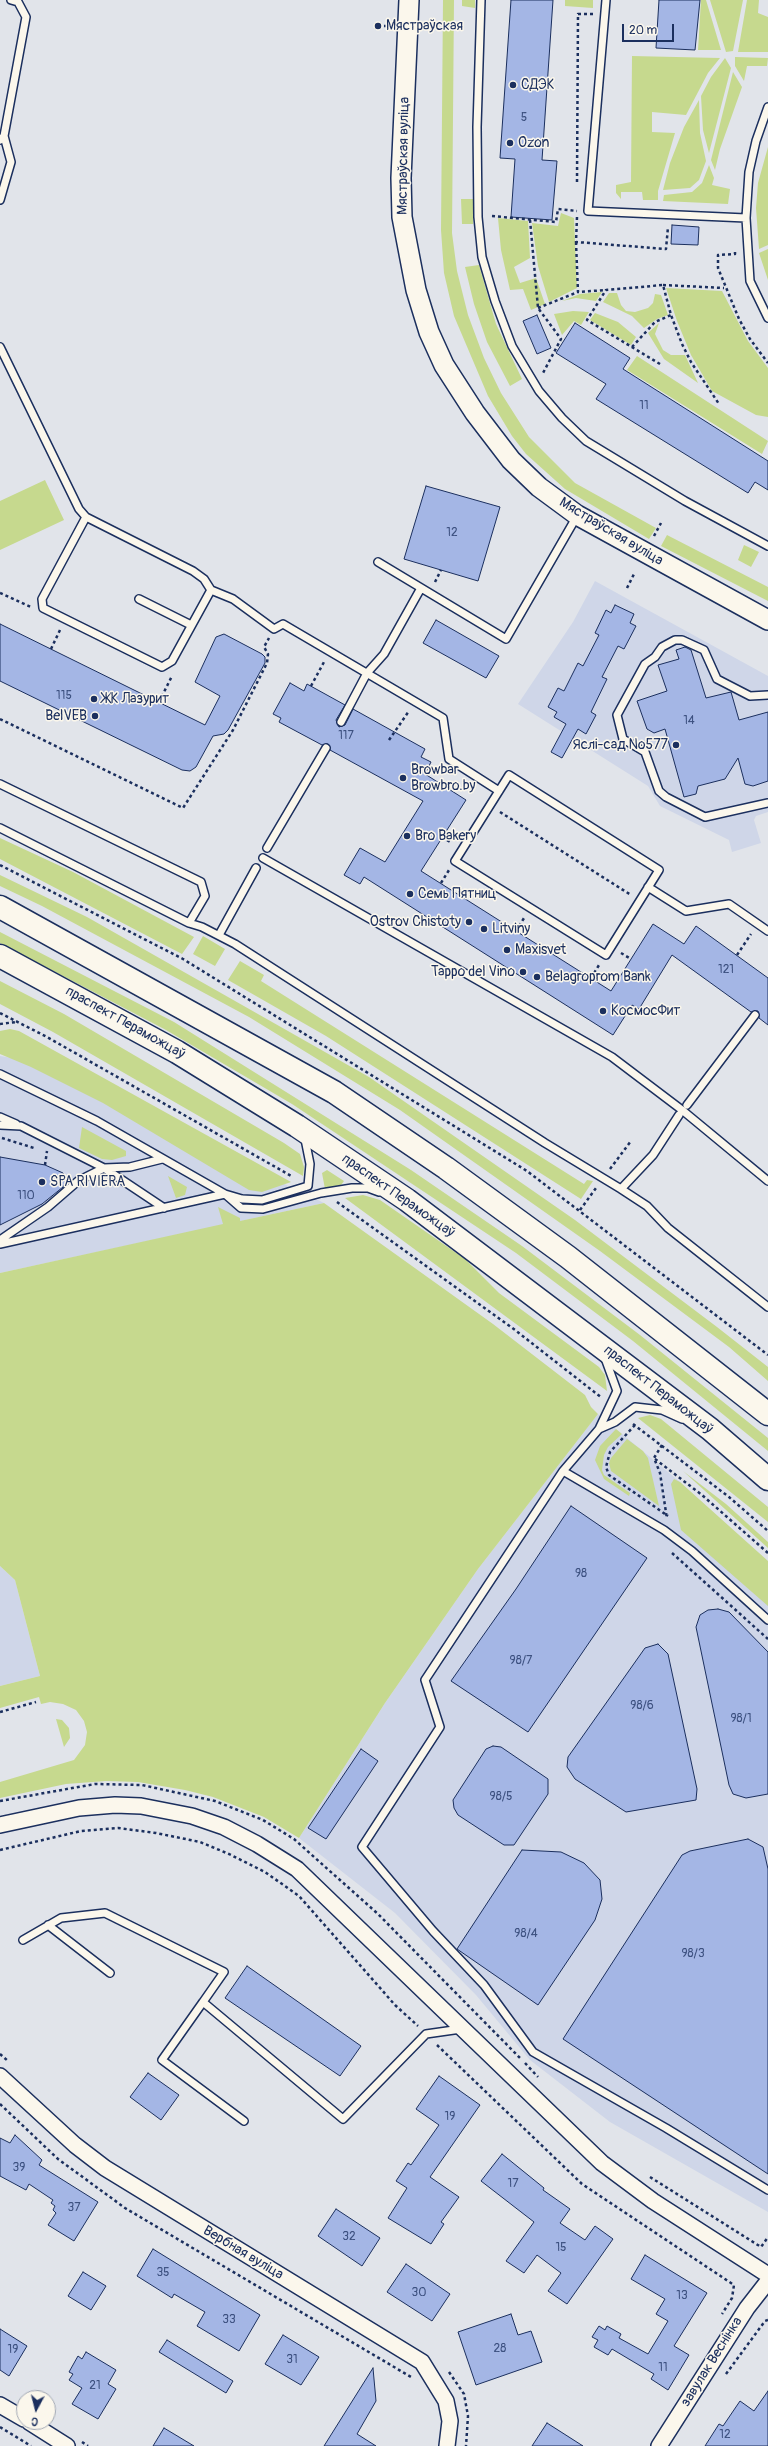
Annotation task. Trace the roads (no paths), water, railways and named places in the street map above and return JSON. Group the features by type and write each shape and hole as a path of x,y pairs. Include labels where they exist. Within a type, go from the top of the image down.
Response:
{"main road":[{"path":"0,908 334,1092 446,1168 568,1257 768,1414"},
{"name":"праспект Пераможцаў","path":"0,956 177,1052 297,1126 407,1200 597,1342 710,1429 768,1479"}],"street":[{"name":"Мястраўская вуліца","path":"409,0 401,178 402,217 408,255 429,332 444,365 475,413 511,460 539,487 577,516 768,620"},
{"path":"0,1825 32,1816 114,1805 141,1806 192,1816 224,1827 257,1844 296,1869 602,2164 653,2201 768,2275"},
{"name":"Вербная вуліца","path":"0,2076 75,2145 105,2168 422,2362 446,2401 450,2421 447,2446"},
{"name":"завулак Веснінка","path":"659,2446 747,2308 768,2281"},
{"path":"0,2405 16,2414"},
{"path":"42,2430 67,2446"}],"lane":[{"path":"0,200 11,162 2,138 26,17 18,2 11,0"},
{"path":"481,0 477,127 478,217 482,257 495,301 512,346 539,391 562,418 586,441 685,501 768,546"},
{"path":"606,0 588,212 746,218"},
{"path":"768,107 756,141 750,172 746,218 750,281 768,318"},
{"path":"0,347 79,510 86,518 194,571 204,578 211,590 233,599 274,629 283,624 416,701 442,718 449,758 499,791"},
{"path":"378,562 506,639 577,516"},
{"path":"86,518 42,599 43,608 162,667 172,661 211,590"},
{"path":"341,722 368,673 384,654 421,588"},
{"path":"139,599 191,624"},
{"path":"768,695 750,696 717,679 704,650 682,640 675,640 662,646 655,656 645,664 617,715 623,739 645,752 659,791 666,797 705,817 768,803"},
{"path":"267,848 326,748"},
{"path":"509,775 659,870 648,887 606,955 455,861 509,775"},
{"path":"0,784 201,882 205,896 189,923"},
{"path":"0,828 189,923 218,935 545,1143 647,1206 668,1228 768,1307"},
{"path":"263,858 612,1058 682,1110 768,1180"},
{"path":"218,935 256,868"},
{"path":"648,887 686,911 729,904 768,931"},
{"path":"687,1105 755,1015"},
{"path":"0,1074 97,1121 225,1194 242,1208 263,1209 321,1193 352,1188 368,1188 407,1200"},
{"path":"621,1189 653,1155 679,1115"},
{"path":"0,1117 104,1168 164,1208"},
{"path":"0,1125 21,1126"},
{"path":"0,1244 225,1194 242,1199 262,1200 308,1186 310,1164 308,1144 297,1126"},
{"path":"0,1240 48,1207 78,1182 104,1168 130,1167 162,1159"},
{"path":"597,1342 611,1369 617,1391 599,1429 563,1471 425,1680 440,1727 362,1846 432,1931 484,1985 533,2052 666,2128 768,2190"},
{"path":"599,1429 614,1422 635,1407 662,1410 710,1429"},
{"path":"563,1471 664,1530 692,1551 768,1620"},
{"path":"23,1940 61,1918 105,1913 224,1972 162,2060 244,2121"},
{"path":"48,1925 110,1973"},
{"path":"203,2002 343,2119 426,2034 461,2029"}],"place":[{"name":"Мястраўская","path":"378,26"},
{"name":"СДЭК","path":"513,85"},
{"name":"Ozon","path":"510,143"},
{"name":"ЖК Лазурит","path":"94,699"},
{"name":"BelVEB","path":"95,716"},
{"name":"Яслі-сад №577","path":"676,745"},
{"name":"Browbar Browbro.by","path":"403,778"},
{"name":"Bro Bakery","path":"407,836"},
{"name":"Семь Пятниц","path":"410,894"},
{"name":"Ostrov Chistoty","path":"469,922"},
{"name":"Litviny","path":"484,929"},
{"name":"Maxisvet","path":"507,950"},
{"name":"Tappo del Vino","path":"523,972"},
{"name":"Belagroprom Bank","path":"537,977"},
{"name":"КосмосФит","path":"603,1011"},
{"name":"SPA RIVIERA","path":"42,1182"}]}
